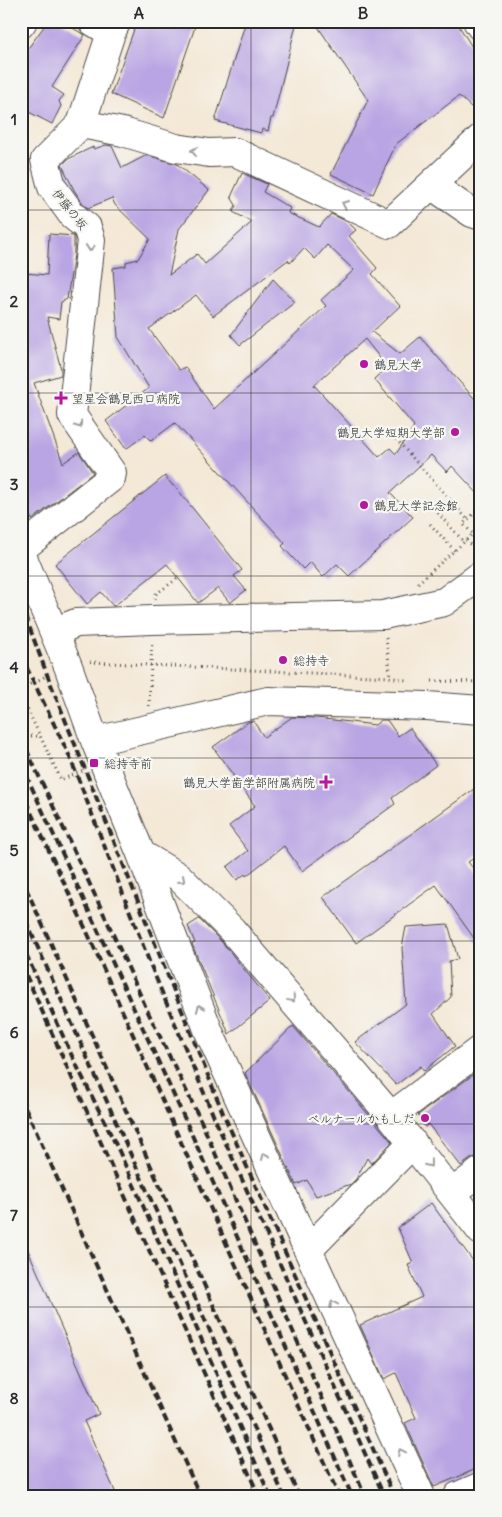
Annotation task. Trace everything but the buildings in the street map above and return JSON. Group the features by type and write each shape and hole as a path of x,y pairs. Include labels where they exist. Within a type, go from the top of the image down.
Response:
{"street":[{"path":"478,21 481,28"},
{"path":"107,25 81,124 123,132 184,149 209,153 235,152 389,224 481,138"},
{"name":"伊藤の坂","path":"21,549 111,478 112,473 72,415 91,240 87,228 73,216 52,188 45,160 81,124"},
{"path":"431,185 472,213 481,216"},
{"path":"21,553 54,632 209,1032 422,1496"},
{"path":"54,632 76,623 383,615 444,602 481,575"},
{"path":"95,741 268,701 426,706 481,710"},
{"path":"141,854 179,876 232,930 391,1116 481,1231"},
{"path":"391,1116 481,1048"},
{"path":"308,1250 413,1143"},
{"path":"452,1193 481,1171"},
{"path":"458,1496 481,1486"}],"path":[{"path":"396,439 468,520"},
{"path":"443,562 473,534 463,524 481,508"},
{"path":"438,513 479,554 481,551 475,543 481,540"},
{"path":"475,513 481,518"},
{"path":"430,524 455,550"},
{"path":"149,708 152,666 152,620 156,594 178,578"},
{"path":"383,615 390,671 388,677"},
{"path":"88,662 388,677 415,680"},
{"path":"21,690 55,671"},
{"path":"424,681 481,682"},
{"path":"21,696 61,780 85,770"},
{"path":"21,736 40,736"}],"railway":[{"path":"21,605 48,677 223,1113 394,1496"},
{"path":"21,656 69,755 151,966 214,1117 384,1496"},
{"path":"21,738 148,1012 201,1121 365,1496"},
{"path":"21,764 188,1126 352,1496"},
{"path":"21,791 88,934 339,1496"},
{"path":"21,877 299,1496"},
{"path":"21,910 284,1496"},
{"path":"21,943 72,1056 119,1151 270,1496"},
{"path":"21,964 259,1496"},
{"path":"21,1098 200,1496"}],"place":[{"name":"鶴見大学","path":"364,364"},
{"name":"望星会鶴見西口病院","path":"61,398"},
{"name":"鶴見大学短期大学部","path":"455,432"},
{"name":"鶴見大学記念館","path":"364,505"},
{"name":"総持寺","path":"283,660"},
{"name":"総持寺前","path":"94,763"},
{"name":"鶴見大学歯学部附属病院","path":"326,782"},
{"name":"ベルナールかもしだ","path":"425,1118"}]}
